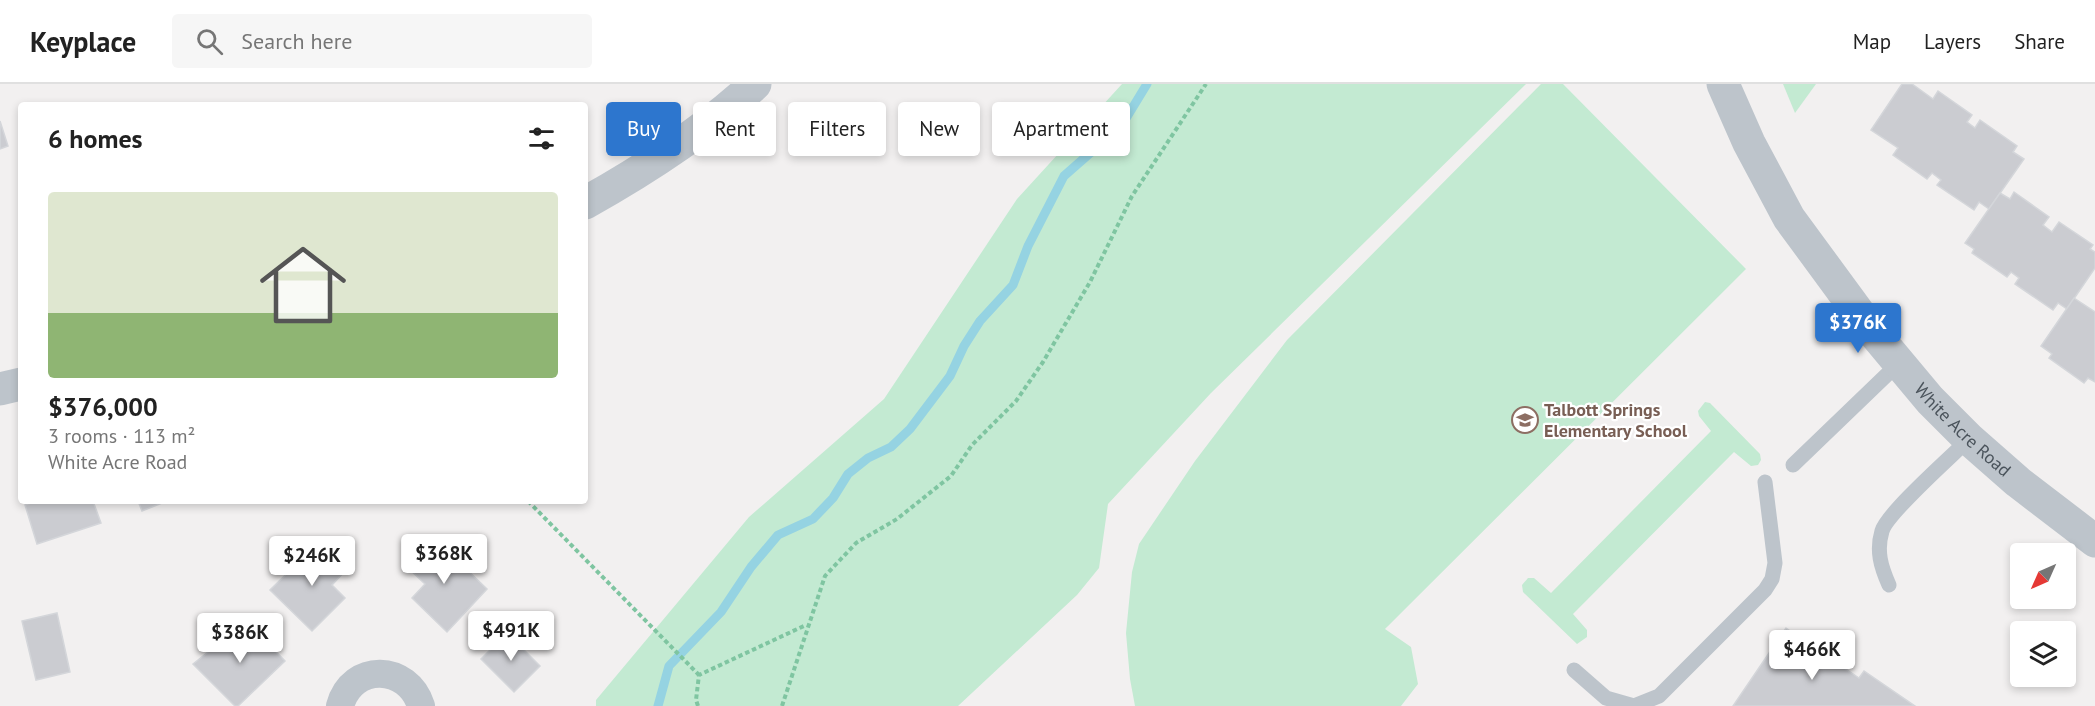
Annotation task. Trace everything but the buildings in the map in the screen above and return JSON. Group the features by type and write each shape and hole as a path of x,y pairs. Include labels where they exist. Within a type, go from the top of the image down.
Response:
{"street":[{"path":"588,201 666,153 717,116 755,84"},
{"name":"White Acre Road","path":"1723,84 1749,144 1789,218 1869,327 1930,400 1969,439 2018,483 2095,541"},
{"path":"0,389 18,385"},
{"path":"340,706 348,688 362,678 375,674 393,675 406,682 417,694 421,706"}],"lane":[{"path":"1793,465 1899,363"},
{"path":"1889,585 1881,567 1878,552 1882,528 1896,510 1969,439"},
{"path":"1574,670 1606,698 1634,706 1659,696 1764,590 1772,579 1775,563 1766,482"}],"path":[{"path":"782,706 807,624 825,576 856,543 897,519 951,476 972,445 1016,400 1044,362 1089,282 1132,196 1206,84"},
{"path":"531,504 699,675"},
{"path":"699,675 807,624"},
{"path":"698,706 696,700 699,675"}],"green space":[{"path":"1122,84 1526,84 1211,393 1108,504 1099,568 1077,595 958,706 596,706 596,700 749,517 884,399 1017,199 1056,156 1130,156 1130,102 1106,102"},
{"path":"1541,84 1563,84 1746,269 1385,629 1411,647 1418,684 1401,706 1135,706 1126,633 1132,572 1139,544 1195,461 1287,340"},
{"path":"1783,84 1816,84 1795,113"},
{"path":"1705,402 1710,403 1760,454 1761,460 1758,465 1751,466 1734,452 1573,614 1587,630 1587,637 1577,644 1523,592 1522,585 1528,578 1534,578 1551,593 1711,431 1699,416 1698,411"}],"waterway":[{"path":"658,706 669,666 721,612 751,567 778,535 813,519 833,498 848,474 868,458 891,447 910,429 950,376 964,346 980,321 1013,285 1028,246 1064,176 1122,125 1147,84"}],"place":[{"name":"Talbott Springs Elementary School","path":"1525,420"}]}
